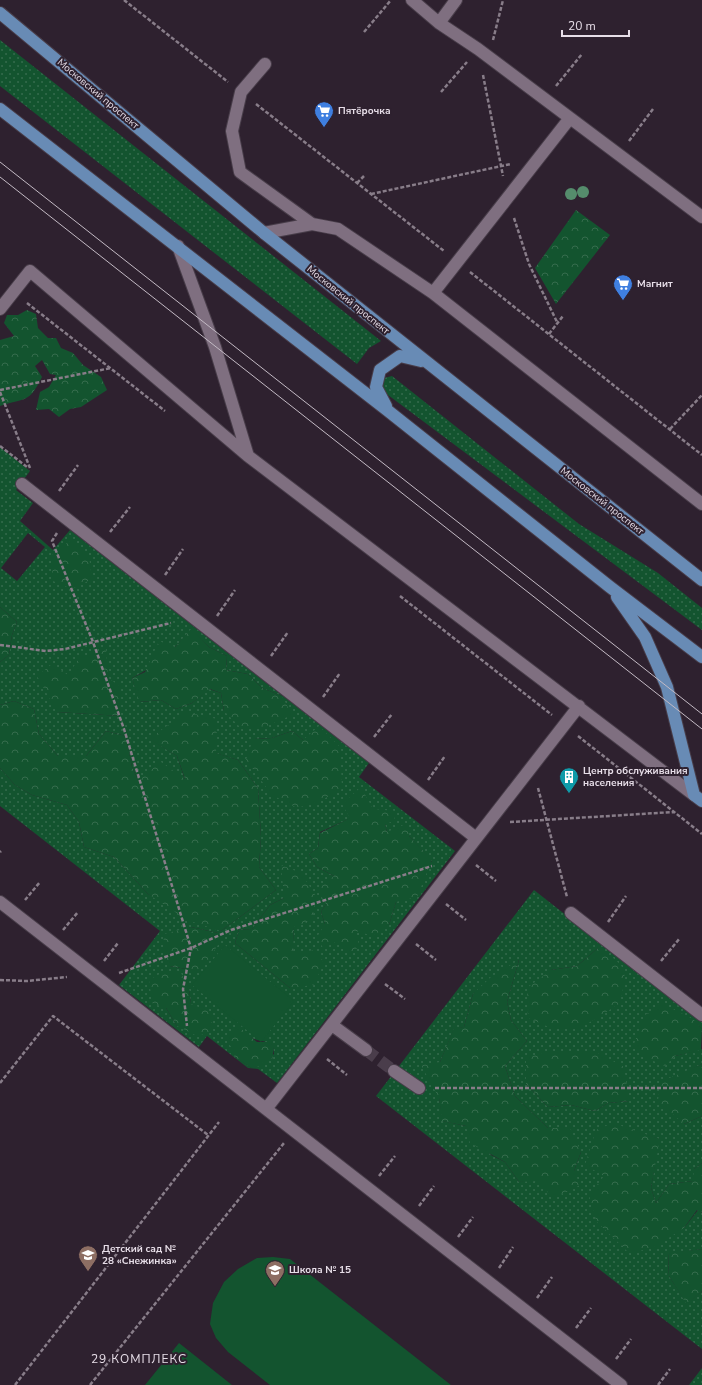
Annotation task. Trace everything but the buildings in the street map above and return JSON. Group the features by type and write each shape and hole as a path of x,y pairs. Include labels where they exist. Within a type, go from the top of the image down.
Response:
{"main road":[{"name":"Московский проспект","path":"0,13 264,233 426,363 702,580"},
{"path":"0,108 388,410 610,587 702,657"},
{"path":"388,410 376,387 380,370 400,356 426,363"},
{"path":"610,587 645,637 667,687 698,798"}],"street":[{"path":"412,0 439,23 478,49 702,217"},
{"path":"439,23 456,0"},
{"path":"265,64 241,92 232,131 240,172 312,224"},
{"path":"433,293 570,118"},
{"path":"264,233 312,224 338,228 433,293 702,504"},
{"path":"178,246 215,347 248,456"},
{"path":"0,309 30,271 248,456 579,706 698,798"},
{"path":"22,484 476,838"},
{"path":"266,1109 579,706"},
{"path":"0,902 621,1385"},
{"path":"571,913 702,1015"},
{"path":"332,1025 366,1050"},
{"path":"394,1071 419,1088"}],"path":[{"path":"124,0 702,454"},
{"path":"364,32 391,0"},
{"path":"489,58 503,0"},
{"path":"441,92 478,49"},
{"path":"545,99 582,54"},
{"path":"619,155 653,109"},
{"path":"371,194 539,158"},
{"path":"357,183 364,176"},
{"path":"549,334 563,316"},
{"path":"0,446 31,470 0,391 111,368"},
{"path":"670,429 702,395"},
{"path":"48,505 78,466"},
{"path":"100,546 130,507"},
{"path":"67,520 52,541 93,642 124,729 191,948 183,989 190,1050"},
{"path":"155,588 183,549"},
{"path":"208,629 235,590"},
{"path":"0,645 46,651 65,649 193,618"},
{"path":"261,670 288,632"},
{"path":"312,711 340,673"},
{"path":"363,750 392,714"},
{"path":"418,793 445,756"},
{"path":"532,766 571,913"},
{"path":"488,824 674,812"},
{"path":"463,856 496,881"},
{"path":"0,980 27,981 96,977 191,948 231,930 433,865"},
{"path":"14,913 40,882"},
{"path":"434,894 466,920"},
{"path":"599,935 626,896"},
{"path":"53,943 78,912"},
{"path":"403,934 436,960"},
{"path":"650,974 680,938"},
{"path":"96,977 118,943"},
{"path":"371,974 405,999"},
{"path":"0,1083 53,1016 208,1135"},
{"path":"313,1049 347,1075"},
{"path":"419,1088 702,1088"},
{"path":"15,1385 219,1122"},
{"path":"90,1385 294,1130"},
{"path":"369,1188 395,1156"},
{"path":"409,1219 434,1186"},
{"path":"448,1250 474,1216"},
{"path":"489,1282 513,1247"},
{"path":"527,1312 552,1277"},
{"path":"566,1342 591,1308"},
{"path":"606,1373 630,1338"},
{"path":"658,1385 670,1369"}],"green space":[{"path":"0,40 381,341 369,348 357,364 0,86"},
{"path":"576,210 610,235 556,304 535,268"},
{"path":"27,310 36,314 38,328 48,338 56,338 61,348 73,353 83,365 101,377 107,390 81,407 70,409 59,417 49,409 36,410 40,392 49,387 56,375 50,374 42,360 35,366 42,377 30,396 0,406 0,340 14,336 4,323 7,315 18,315"},
{"path":"392,376 579,524 658,573 702,608 702,630 384,392 381,388 384,378"},
{"path":"0,447 30,471 16,490 33,503 20,521 53,550 70,530 369,763 359,777 455,851 277,1083 258,1069 248,1068 207,1036 199,1047 119,985 160,931 0,806 0,768 15,785 32,795 67,805 79,822 84,847 114,857 148,894 221,931 276,890 259,867 261,837 258,788 238,760 215,753 150,739 177,756 185,780 138,780 132,767 126,736 106,731 86,756 58,756 39,734 34,709 14,701 0,705 0,662 9,655 12,635 17,622 0,607","holes":["28,533 45,547 17,581 1,568","191,630 209,647 227,656 226,670 248,674 262,688 282,696 224,711 221,693 209,689 192,703 176,709 161,700 140,702 132,678 149,669 178,644","68,675 121,716 57,712","292,731 303,740 253,739 272,738","351,818 385,824 387,832 409,836 432,861 396,902 389,925 356,931 325,924 321,912 326,904 334,876 317,867 309,854 318,848 320,832","284,898 294,927 290,988 235,943 239,930 252,929 270,905","191,927 218,933 186,969 170,966 184,930","189,989 191,1004 177,1026 166,1008","250,1037 271,1044 273,1046 274,1054 251,1068 233,1055 233,1049"]},
{"path":"72,539 89,556 92,579 72,589 53,581 51,556"},
{"path":"0,607 17,622 12,635 9,655 0,662"},
{"path":"191,629 209,647 227,656 226,670 248,674 262,688 282,696 292,715 267,726 242,729 224,711 221,693 210,689 192,703 176,709 161,700 139,702 132,678 145,672 159,641 175,647"},
{"path":"106,649 108,678 120,686 121,716 57,712 37,676 52,664 68,675 80,657"},
{"path":"14,701 34,709 39,734 58,756 86,756 106,731 126,736 132,767 138,780 161,762 185,779 177,756 149,739 186,712 217,719 216,753 238,760 258,788 261,837 259,867 276,890 221,931 187,920 148,894 114,857 84,847 79,822 67,805 32,795 15,785 0,768 0,705"},
{"path":"319,726 340,747 342,789 318,802 297,808 272,795 246,760 253,739 272,738 292,731 303,740"},
{"path":"361,787 373,809 396,811 394,821 385,824 387,832 408,823 409,836 432,860 417,897 396,902 389,925 373,936 356,931 359,945 352,955 336,942 323,948 317,937 325,924 321,912 326,904 317,889 334,876 317,867 309,854 318,848 320,833 350,818 342,804"},
{"path":"281,865 301,873 316,896 312,920 294,927 293,952 318,950 324,964 313,985 290,988 235,943 239,930 252,929 270,905 284,898"},
{"path":"534,890 702,1022 702,1029 692,1019 675,1056 702,1049 702,1064 684,1073 684,1124 702,1116 702,1163 694,1169 694,1181 669,1184 656,1203 651,1188 659,1139 637,1132 604,1176 684,1228 698,1210 702,1213 702,1249 668,1254 669,1276 687,1304 702,1291 702,1349 376,1096","holes":["598,948 582,1027 551,970 577,966","519,960 507,1002 511,1020 527,1041 505,1066 515,1096 548,1128 581,1152 574,1171 519,1182 505,1162 491,1155 466,1126 443,1121 439,1098 440,1062 454,1029 464,1027 473,994","526,1084 629,1101 608,1103 595,1111 571,1105 548,1107"]},
{"path":"191,927 218,933 220,942 206,963 195,975 186,969 170,966 163,955 164,934"},
{"path":"225,945 294,1001 261,1042 192,985"},
{"path":"598,948 615,960 624,970 624,983 619,1004 582,1027 551,1028 528,1018 527,988 551,970 577,966"},
{"path":"519,960 507,1002 511,1020 527,1041 505,1066 515,1096 548,1128 570,1128 581,1152 574,1171 580,1185 553,1199 539,1181 519,1182 505,1162 470,1143 466,1126 442,1121 439,1098 421,1065 440,1062 454,1028 464,1027 473,994 491,977"},
{"path":"165,971 181,973 189,989 191,1004 211,1012 213,1032 197,1036 177,1026 166,1008 152,1003 149,980"},
{"path":"661,1003 693,1019 702,1029 701,1050 675,1056 665,1066 649,1059 634,1044 644,1016"},
{"path":"239,1027 257,1042 268,1042 274,1046 272,1061 264,1061 261,1066 251,1068 232,1055 233,1049 228,1043 228,1036 232,1030"},
{"path":"548,1051 598,1053 624,1067 629,1101 608,1103 595,1111 571,1105 548,1107 526,1084 526,1058"},
{"path":"702,1064 702,1116 684,1124 658,1101 660,1082"},
{"path":"613,1123 660,1139 651,1188 656,1203 669,1184 693,1181 694,1169 702,1163 702,1213 697,1210 684,1228 653,1248 629,1253 596,1221 589,1195 604,1176 585,1165 596,1130"},
{"path":"702,1249 702,1291 687,1305 669,1276 668,1253"},
{"path":"273,1257 290,1259 451,1385 270,1385 228,1352 216,1338 210,1324 213,1303 224,1282 238,1269 257,1258"},
{"path":"179,1343 232,1385 145,1385"},
{"path":"702,1368 702,1385 689,1385"}],"tunnel":[{"path":"366,1050 394,1071"}],"tram line":[{"path":"0,162 702,714"},
{"path":"0,177 702,729"}],"place":[{"name":"Пятёрочка","path":"324,128"},
{"name":"Магнит","path":"623,301"},
{"name":"Центр обслуживания населения","path":"569,794"},
{"name":"Детский сад № 28 «Снежинка»","path":"88,1272"},
{"name":"Школа № 15","path":"275,1287"}],"district":[{"name":"29 КОМПЛЕКС","path":"139,1359"}]}
